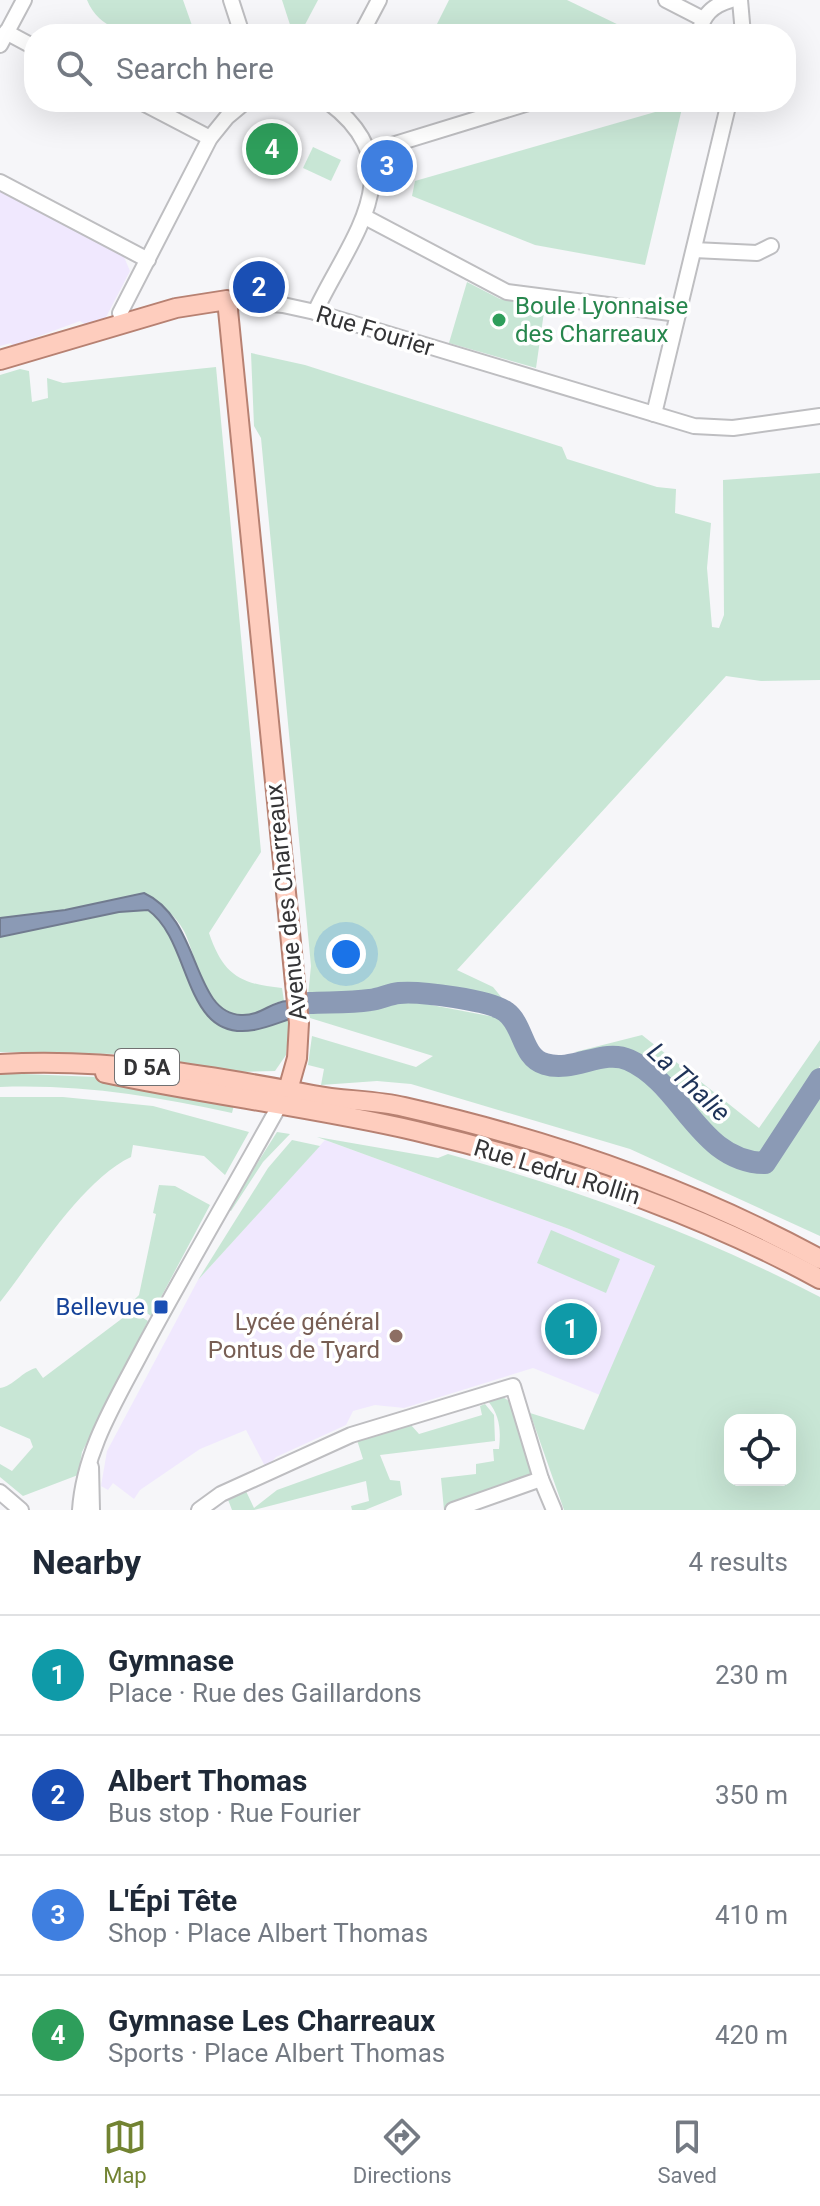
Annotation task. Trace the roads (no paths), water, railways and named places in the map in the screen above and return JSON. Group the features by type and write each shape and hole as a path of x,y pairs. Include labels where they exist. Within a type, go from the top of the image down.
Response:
{"main road":[{"name":"Rue Fourier","path":"0,360 123,322 176,308 227,300"},
{"name":"Avenue des Charreaux","path":"227,300 238,441 299,1023 297,1058 284,1097"},
{"name":"D 5A","path":"0,1064 105,1062 284,1097"},
{"name":"Rue Ledru Rollin","path":"284,1097 401,1106 576,1156 712,1207 820,1259"},
{"name":"Rue Ledru Rollin","path":"284,1097 573,1174 663,1206 820,1279"}],"street":[{"path":"24,0 3,39 24,44"},
{"path":"231,0 239,24"},
{"path":"366,24 379,0"},
{"path":"666,0 697,24"},
{"path":"703,24 711,8 731,0"},
{"path":"740,0 742,24"},
{"path":"160,112 210,138"},
{"path":"123,322 120,313 210,138 233,112"},
{"path":"315,312 365,217 372,187 369,152 348,117 341,112"},
{"path":"369,152 499,112"},
{"path":"654,414 727,112"},
{"path":"0,182 148,260"},
{"path":"365,217 507,292 678,314"},
{"path":"694,250 757,253 771,246"},
{"name":"Rue Fourier","path":"227,300 283,305 315,312 654,414 714,429 820,416"},
{"name":"Avenue des Charreaux","path":"80,1510 82,1483 91,1455 195,1252 284,1097"},
{"path":"199,1510 221,1494 351,1435 513,1386 541,1479 554,1510"},
{"name":"Avenue des Charreaux","path":"91,1455 92,1510"},
{"path":"453,1510 541,1479"},
{"path":"0,1492 21,1510"}],"water":[{"path":"144,893 163,906 176,923 213,999 225,1010 248,1015 287,1001 290,1019 254,1030 231,1030 213,1021 191,987 163,925 148,910 119,912 0,937 0,918 65,910"}],"waterway":[{"name":"La Thalie","path":"309,1003 362,1001 409,993 455,997 498,1008 512,1018 537,1061 556,1066 609,1057 629,1060 648,1071 664,1086 707,1136 724,1150 742,1159 765,1163 820,1079"}],"place":[{"name":"Gymnase Les Charreaux","path":"272,149"},
{"name":"L'Épi Tête","path":"387,166"},
{"name":"Albert Thomas","path":"259,287"},
{"name":"Boule Lyonnaise des Charreaux","path":"499,320"},
{"name":"Bellevue","path":"161,1307"},
{"name":"Gymnase","path":"571,1329"},
{"name":"Lycée général Pontus de Tyard","path":"396,1336"}]}
